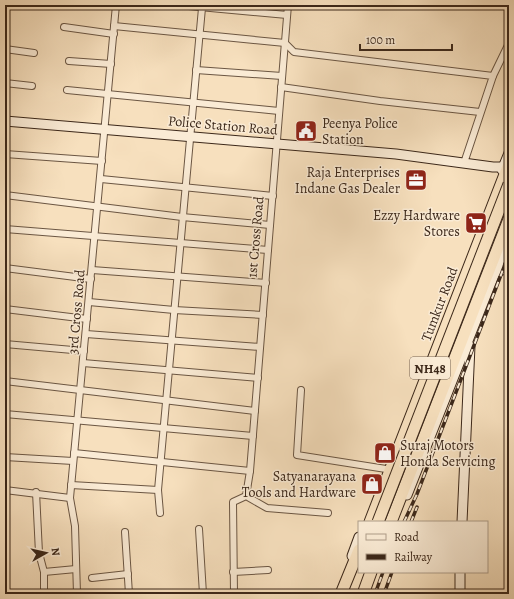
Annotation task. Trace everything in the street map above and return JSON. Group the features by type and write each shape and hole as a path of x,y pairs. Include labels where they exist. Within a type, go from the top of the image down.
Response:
{"highway":[{"name":"Tumkur Road","path":"370,521 507,166"},
{"path":"378,521 509,184"},
{"path":"385,521 509,205"},
{"name":"NH48","path":"391,521 508,222"},
{"path":"341,594 358,552"},
{"path":"349,594 358,572"},
{"path":"357,594 365,573"},
{"path":"363,594 372,573"}],"street":[{"name":"3rd Cross Road","path":"77,594 75,526 70,498 101,179 116,5"},
{"path":"178,5 287,16"},
{"name":"1st Cross Road","path":"246,496 250,471 258,378 288,5"},
{"path":"160,513 158,490 160,462 202,8"},
{"path":"114,26 285,43 294,52 493,76"},
{"path":"64,27 114,34"},
{"path":"464,163 493,76 509,43"},
{"path":"5,49 34,53"},
{"path":"70,61 111,64"},
{"path":"196,70 282,76"},
{"path":"5,83 32,86"},
{"path":"281,87 380,101 480,112"},
{"path":"67,90 279,111"},
{"name":"Police Station Road","path":"5,121 396,154 464,163 507,166"},
{"path":"365,521 507,166 509,153"},
{"path":"5,154 102,161"},
{"path":"101,179 273,196"},
{"path":"5,195 182,217 270,225"},
{"path":"491,210 509,211"},
{"path":"491,210 508,222"},
{"path":"5,229 268,250"},
{"path":"397,521 509,238"},
{"path":"5,268 91,279"},
{"path":"495,272 509,268"},
{"path":"92,270 266,283"},
{"path":"88,302 174,310 263,315"},
{"path":"5,309 87,319"},
{"path":"86,334 172,339 260,347"},
{"path":"462,521 470,338"},
{"path":"5,344 84,351"},
{"path":"83,363 169,369 258,378"},
{"path":"5,381 255,411"},
{"path":"301,390 297,455 386,469"},
{"path":"5,414 253,436"},
{"path":"74,453 250,471"},
{"path":"5,457 73,461"},
{"path":"71,485 158,490"},
{"path":"5,490 36,492 70,498"},
{"path":"36,492 39,553 44,572 44,594"},
{"path":"234,594 233,502 246,496 267,508 328,513"},
{"path":"199,529 203,594"},
{"path":"125,532 129,594"},
{"path":"336,594 358,539"},
{"path":"44,572 76,569"},
{"path":"233,572 268,570"},
{"path":"368,594 377,573"},
{"path":"460,573 460,594"},
{"path":"92,578 128,574"}],"railway":[{"path":"404,521 417,494 509,254"},
{"path":"411,521 417,507"},
{"path":"375,594 383,573"},
{"path":"384,594 392,573"}],"place":[{"name":"Peenya Police Station","path":"306,131"},
{"name":"Raja Enterprises Indane Gas Dealer","path":"416,180"},
{"name":"Ezzy Hardware Stores","path":"476,223"},
{"name":"Suraj Motors Honda Servicing","path":"385,453"},
{"name":"Satyanarayana Tools and Hardware","path":"372,484"}]}
